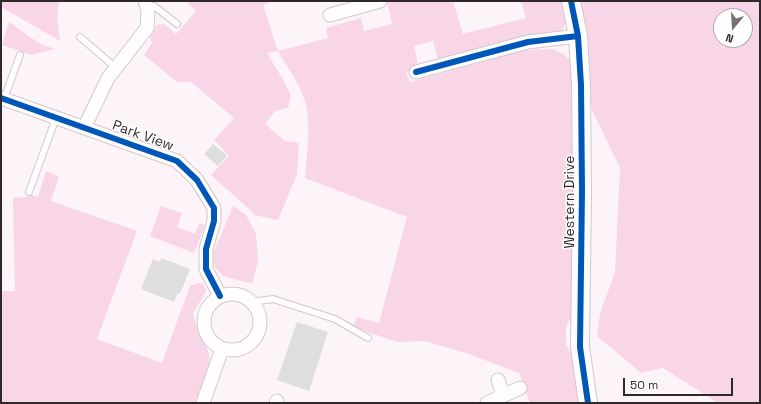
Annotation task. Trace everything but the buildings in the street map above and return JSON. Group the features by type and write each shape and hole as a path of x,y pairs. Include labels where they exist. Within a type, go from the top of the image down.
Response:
{"street":[{"path":"330,15 380,1"},
{"name":"Western Drive","path":"571,1 578,36 581,85 582,191 580,347 588,403"},
{"path":"84,128 108,78 147,28 148,11 146,3"},
{"path":"416,72 528,42 578,36"},
{"name":"Park View","path":"2,99 177,161 197,180 214,208 214,221 206,249 206,269 220,296"},
{"path":"237,294 252,302 258,310 260,320 256,338 249,345 241,349 231,351 222,349 213,344 207,337 203,328 203,318 206,309 212,301 220,296 237,294"},
{"path":"203,403 222,349"},
{"path":"498,380 503,395"},
{"path":"487,403 520,388"}],"lane":[{"path":"146,3 154,6 177,24"},
{"path":"80,37 116,68"},
{"path":"2,99 20,55"},
{"path":"29,192 56,118"},
{"path":"252,302 273,299 335,319 368,338"}],"shaded area":[{"path":"1,1 59,1 57,18 60,41 1,7"},
{"path":"269,1 270,3 263,5 278,51 267,53 291,96 288,108 275,111 265,124 285,141 299,143 297,174 278,220 254,215 211,175 229,156 214,140 234,118 191,82 177,82 144,55 152,43 150,37 157,25 164,24 176,34 196,11 187,2"},
{"path":"387,1 453,1 463,34 526,18 521,1 564,1 567,16 563,30 550,37 534,35 438,60 433,41 414,46 417,66 406,73 410,82 526,50 554,49 571,61 576,125 573,313 566,327 566,345 573,356 579,403 530,403 519,373 466,353 424,341 397,342 353,327 357,317 379,323 407,217 305,178 308,135 307,109 303,94 278,51 328,38 326,28 361,18 364,31 392,24"},
{"path":"579,1 760,1 760,403 718,403 663,368 641,373 597,336 600,313 615,272 620,168 592,110"},
{"path":"9,22 40,44 55,49 31,55 2,45"},
{"path":"46,171 59,177 51,201 137,231 97,339 162,363 190,286 198,283 203,284 206,290 193,314 201,339 209,354 209,365 195,403 1,403 1,291 15,291 13,198 26,197 30,194 38,197"},
{"path":"161,206 182,213 177,227 195,234 199,223 205,225 194,253 150,236"},
{"path":"233,206 246,215 256,234 258,261 252,284 223,276 215,267 213,254"}],"cycle path":[{"path":"571,1 578,36 581,85 582,191 580,347 588,403"},
{"path":"416,72 528,42 578,36"},
{"path":"1,98 177,161 197,180 214,208 214,221 206,249 206,269 220,296"}]}
